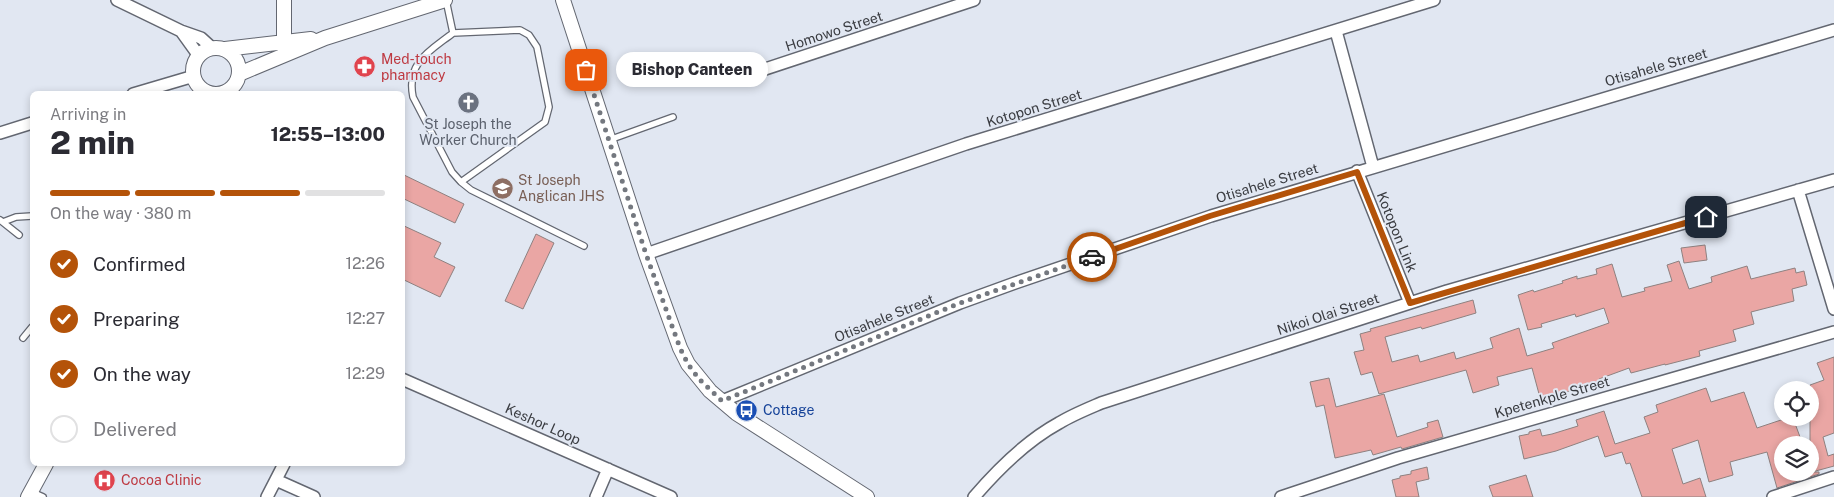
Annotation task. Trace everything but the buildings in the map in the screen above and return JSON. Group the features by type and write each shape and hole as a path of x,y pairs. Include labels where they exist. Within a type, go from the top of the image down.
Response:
{"street":[{"path":"117,0 181,31 201,38 235,57 238,63 234,85"},
{"path":"284,0 284,42"},
{"path":"234,85 324,38 445,0"},
{"path":"562,0 646,254 680,348 688,364 699,379 722,401 754,426 866,497"},
{"name":"Homowo Street","path":"759,71 974,0"},
{"name":"Kotopon Street","path":"646,254 966,144 1434,0"},
{"name":"Otisahele Street","path":"722,401 951,307 1210,216 1834,30"},
{"path":"181,31 199,56"},
{"path":"1336,31 1373,166"},
{"path":"155,91 198,85 194,65 199,56 218,49 324,38"},
{"path":"0,132 30,124"},
{"name":"Kotopon Link","path":"1357,172 1410,303"},
{"name":"Nikoi Olai Street","path":"974,497 993,475 1039,435 1059,422 1102,403 1410,303 1834,180"},
{"path":"1798,190 1834,309"},
{"name":"Kpetenkple Street","path":"1281,497 1398,458 1834,332"},
{"name":"Keshor Loop","path":"405,380 671,497"},
{"path":"34,495 45,466"},
{"path":"267,497 283,466"},
{"path":"596,497 608,469"},
{"path":"1773,497 1834,477"},
{"path":"276,480 314,497"}],"lane":[{"path":"445,0 453,33"},
{"path":"460,182 545,122 549,107 537,47 529,35 520,30 453,33 421,58 412,78 412,97 452,172 460,182 470,190 584,246"},
{"path":"609,140 673,117"},
{"path":"2,221 16,217 30,216"},
{"path":"2,221 19,235"},
{"path":"23,338 30,329"}],"way so far":[{"path":"586,70 646,254 680,348 688,364 699,379 722,401 960,303 1092,257"}],"place":[{"name":"Med-touch pharmacy","path":"365,67"},
{"name":"Bishop Canteen","path":"586,70"},
{"name":"St Joseph the Worker Church","path":"468,102"},
{"name":"St Joseph Anglican JHS","path":"502,188"},
{"name":"Cottage","path":"747,410"},
{"name":"Cocoa Clinic","path":"105,480"}],"route":[{"path":"1092,257 1210,216 1357,172 1410,303 1706,217"}]}
